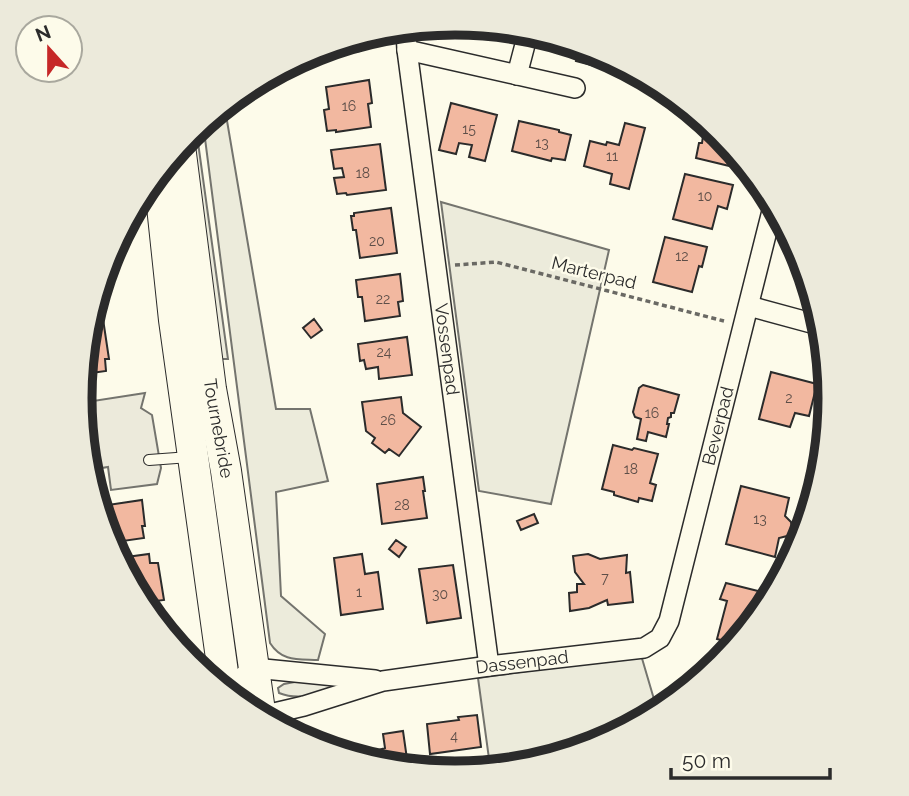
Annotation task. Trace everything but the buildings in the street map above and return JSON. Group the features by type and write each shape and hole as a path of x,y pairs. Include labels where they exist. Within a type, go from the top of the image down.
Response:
{"main road":[{"name":"Tournebride","path":"182,159 211,389 208,455 225,679"},
{"name":"Tournebride","path":"160,187 174,320 208,455 260,704"}],"street":[{"path":"407,41 517,75 575,88"},
{"name":"Vossenpad","path":"407,41 489,666"},
{"path":"517,75 526,42"},
{"name":"Beverpad","path":"660,638 669,621 770,219"},
{"path":"749,306 810,323"},
{"name":"Dassenpad","path":"275,713 383,681 644,648 660,638"},
{"path":"232,684 254,668"},
{"name":"Dassenpad","path":"254,668 383,681"}],"lane":[{"path":"149,460 208,455"}],"path":[{"name":"Marterpad","path":"436,266 496,262 744,326"}],"shaded area":[{"path":"226,116 276,409 310,409 328,481 276,492 281,596 325,634 318,660 285,656 270,643 205,135"},
{"path":"198,141 228,359 221,359 193,147"},
{"path":"441,202 609,250 551,504 479,491"},
{"path":"145,393 141,408 152,415 161,468 157,484 111,490 108,467 98,469 91,401"},
{"path":"641,655 654,701 615,724 571,742 525,754 489,759 478,678"},
{"path":"300,681 335,682 338,688 301,697 279,693 278,688 284,684"}]}
